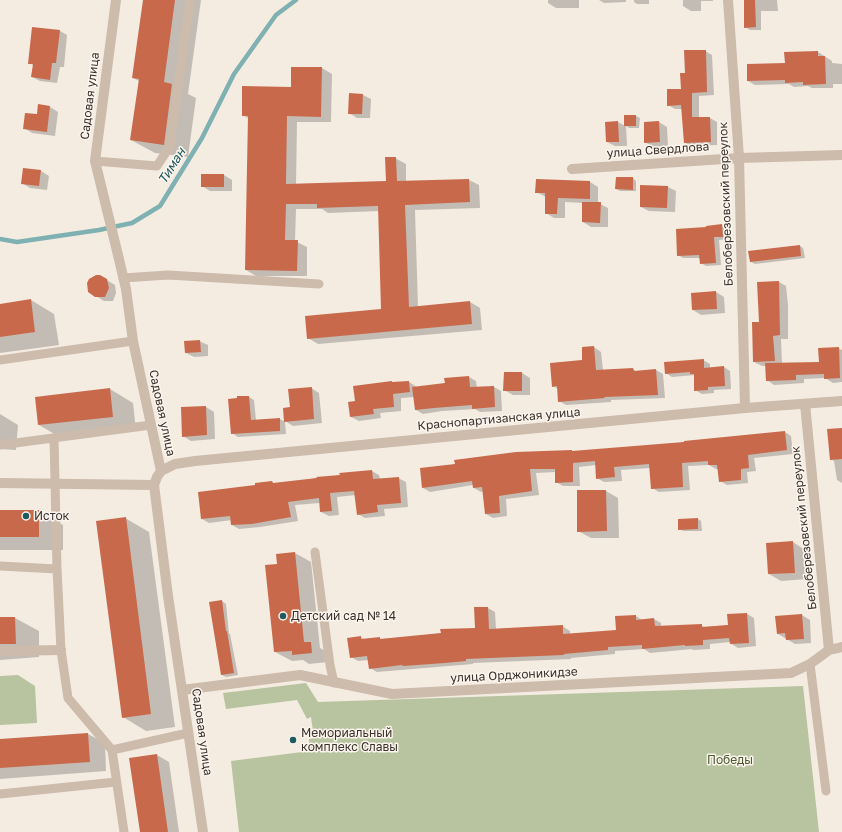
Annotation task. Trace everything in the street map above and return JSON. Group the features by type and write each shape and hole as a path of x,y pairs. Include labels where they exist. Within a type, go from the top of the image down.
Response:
{"street":[{"name":"Садовая улица","path":"116,0 95,162 123,278 133,341 161,471 154,485 203,832"},
{"name":"Белоберезовский переулок","path":"728,0 739,158 745,408"},
{"name":"улица Свердлова","path":"572,169 739,158 842,155"},
{"name":"Краснопартизанская улица","path":"161,471 174,464 195,460 745,408 842,401"},
{"name":"Белоберезовский переулок","path":"805,404 829,650"},
{"path":"0,482 154,485"},
{"name":"улица Орджоникидзе","path":"182,690 300,675 392,694 791,673 810,664 829,650 842,647"},
{"path":"0,651 61,650"}],"lane":[{"path":"95,162 157,166 170,146 190,0"},
{"path":"123,278 168,275 319,284"},
{"path":"0,360 133,341"},
{"path":"0,445 151,425"},
{"path":"54,438 57,569 61,650 68,698 112,750 124,832"},
{"path":"315,552 330,665 334,683"},
{"path":"0,566 57,569"},
{"path":"810,664 826,792"},
{"path":"112,750 188,733"},
{"path":"0,794 116,782"}],"green space":[{"path":"18,675 35,686 37,723 0,725 0,676"},
{"name":"Победы","path":"306,683 318,702 803,686 819,832 239,832 231,761 310,751 309,739 314,738 311,717 307,719 297,700 226,709 223,693"}],"building":[{"path":"143,0 175,0 164,82 172,84 164,145 130,140 139,79 132,78"},
{"path":"744,0 755,0 756,27 744,28"},
{"path":"32,27 60,30 56,63 52,63 50,80 31,77 33,64 28,64"},
{"path":"684,50 706,50 707,92 692,93 692,117 710,117 711,142 684,143 681,105 667,106 667,89 681,89 680,73 685,73"},
{"path":"818,51 818,56 825,56 826,84 803,85 803,82 785,83 785,80 747,81 747,64 785,63 784,52"},
{"path":"291,67 322,67 321,117 287,116 286,184 386,181 385,157 396,157 397,181 469,179 470,202 405,205 409,307 470,301 472,324 307,339 305,316 381,309 378,206 317,208 317,204 286,204 285,240 298,240 297,271 245,270 248,116 242,116 242,86 291,87"},
{"path":"349,93 363,94 362,114 348,114"},
{"path":"38,104 50,106 47,132 23,129 25,113 37,114"},
{"path":"624,115 636,115 636,126 624,126"},
{"path":"618,121 619,142 606,142 605,122"},
{"path":"659,121 660,142 644,143 644,122"},
{"path":"23,168 41,170 39,186 21,184"},
{"path":"201,174 224,174 224,187 201,187"},
{"path":"616,177 633,177 633,190 615,189"},
{"path":"536,179 590,181 590,199 558,198 557,214 545,214 545,193 535,193"},
{"path":"640,185 668,186 667,208 640,207"},
{"path":"582,202 601,202 600,223 582,222"},
{"path":"722,224 723,237 714,237 716,263 700,264 699,255 677,256 676,229 706,227"},
{"path":"800,245 801,256 750,262 748,251"},
{"path":"96,275 100,275 107,279 109,288 105,297 95,297 88,292 87,283 89,279"},
{"path":"779,281 780,335 773,336 775,361 753,362 752,322 759,322 757,282"},
{"path":"716,291 717,309 692,310 691,293"},
{"path":"31,299 35,332 0,337 0,304"},
{"path":"200,340 201,352 185,353 184,341"},
{"path":"594,346 596,370 633,368 634,371 656,369 658,395 604,397 605,398 558,402 557,386 552,387 550,363 582,360 582,347"},
{"path":"839,347 840,378 824,379 824,374 796,375 796,380 766,381 765,363 819,362 818,348"},
{"path":"704,359 704,368 724,366 725,386 708,387 708,390 694,391 694,374 690,374 690,372 665,374 664,362"},
{"path":"504,372 522,372 522,391 503,391"},
{"path":"469,376 470,387 494,386 495,407 472,409 472,405 415,410 412,387 445,383 444,378"},
{"path":"392,381 409,381 410,392 393,394 394,407 373,409 374,414 350,417 348,402 355,401 353,386"},
{"path":"312,387 314,419 284,422 283,408 290,407 288,389"},
{"path":"110,388 113,417 38,425 35,397"},
{"path":"237,396 249,396 251,420 280,418 280,431 231,434 228,399 237,398"},
{"path":"206,406 207,435 182,437 181,407"},
{"path":"842,428 842,459 830,460 827,429"},
{"path":"785,431 787,450 748,455 749,468 741,469 741,480 719,482 717,465 708,465 708,461 682,463 683,487 651,489 649,464 614,467 615,477 596,479 595,461 573,463 573,482 555,483 555,469 530,469 532,491 499,496 500,513 485,514 482,487 473,488 472,481 422,488 420,468 455,464 454,460 516,452 572,451 684,442"},
{"path":"372,470 373,479 399,477 401,503 377,505 378,512 357,515 354,491 330,493 332,511 320,512 319,498 288,502 291,517 252,524 231,525 230,516 201,519 198,492 255,485 255,483 272,481 273,483 340,475 339,473"},
{"path":"577,490 606,490 607,531 577,532"},
{"path":"0,510 39,510 39,537 0,537"},
{"path":"126,517 151,714 122,718 96,521"},
{"path":"698,518 698,529 678,530 678,519"},
{"path":"793,541 795,573 768,574 766,543"},
{"path":"295,552 304,642 311,642 312,653 292,655 292,651 274,652 265,565 277,564 276,554"},
{"path":"222,600 234,673 221,675 209,602"},
{"path":"474,607 488,607 489,629 563,625 563,634 616,630 615,616 636,615 636,620 654,618 655,626 702,624 702,627 728,625 727,614 747,613 749,643 730,644 729,638 703,640 703,645 642,649 642,645 608,647 608,650 564,655 466,659 466,661 402,665 369,669 367,656 350,658 347,638 361,636 361,639 380,637 380,639 441,633 440,629 475,628"},
{"path":"802,614 804,639 786,640 785,633 777,634 775,616"},
{"path":"0,617 15,617 16,644 0,644"},
{"path":"88,733 90,762 0,768 0,739"},
{"path":"157,754 168,832 140,832 129,758"}],"waterway":[{"name":"Тиман","path":"0,239 17,242 99,230 132,223 160,206 202,138 234,74 276,15 296,0"}],"place":[{"name":"Исток","path":"26,516"},
{"name":"Детский сад № 14","path":"283,616"},
{"name":"Мемориальный комплекс Славы","path":"293,740"}]}
